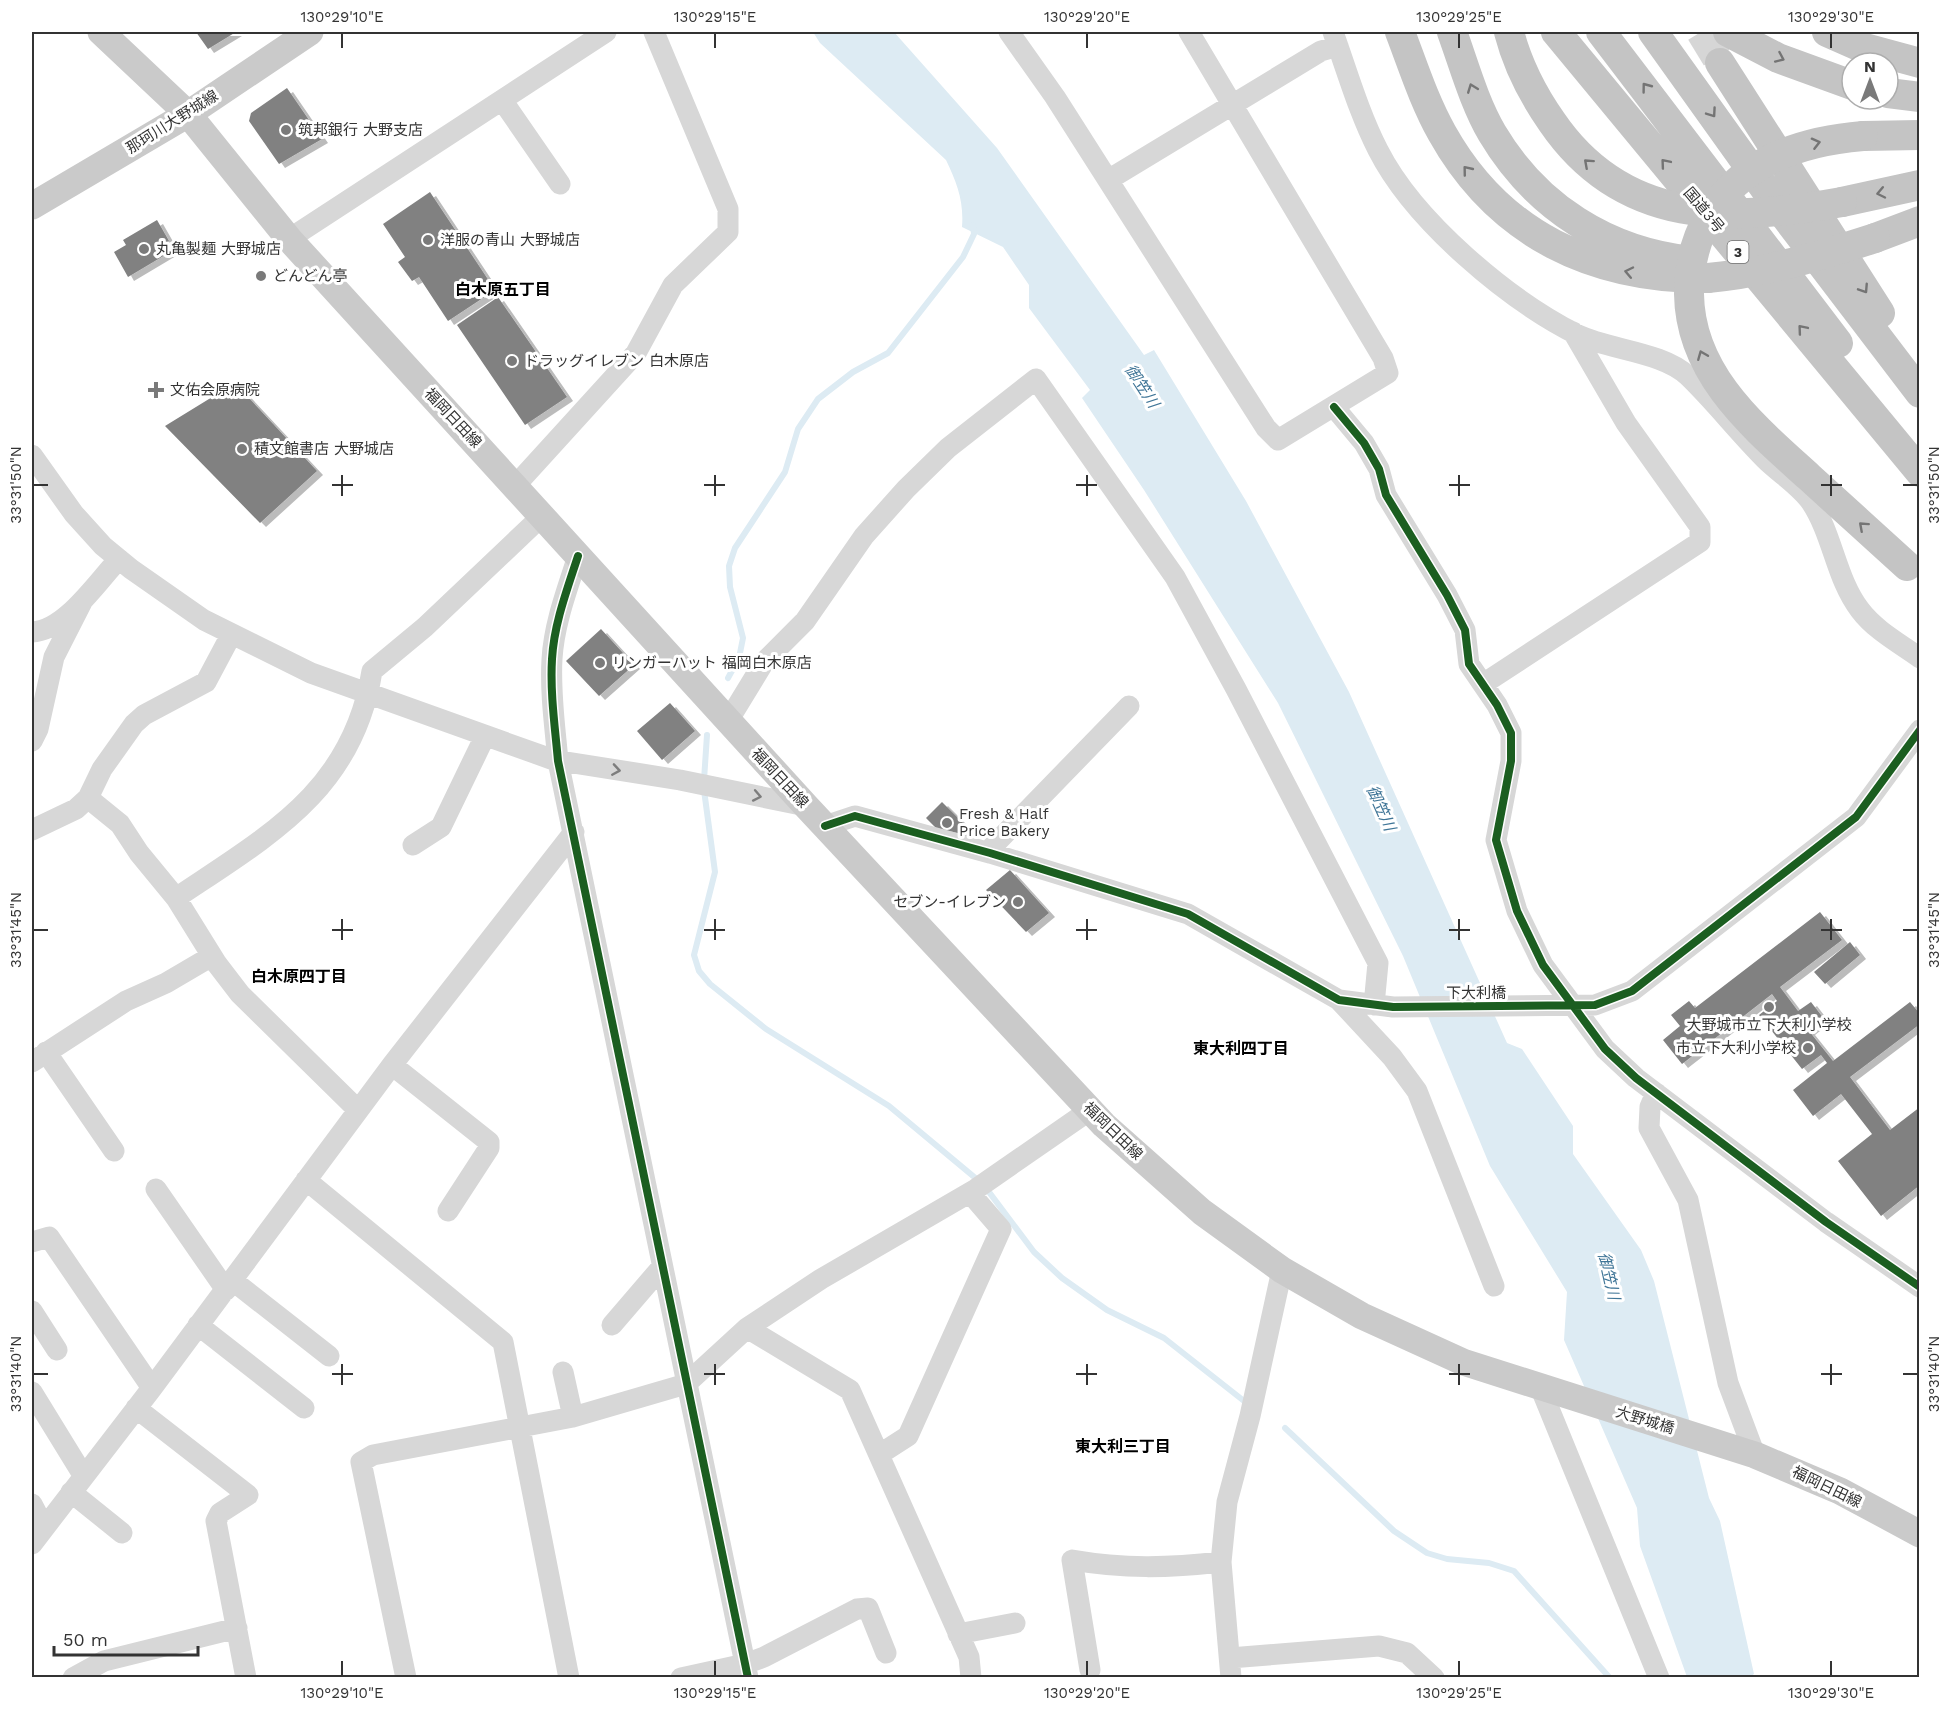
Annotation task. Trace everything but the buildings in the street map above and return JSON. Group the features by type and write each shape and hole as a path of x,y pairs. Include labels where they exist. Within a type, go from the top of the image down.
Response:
{"highway":[{"path":"1400,32 1424,98 1463,166 1509,214 1565,250 1606,267 1662,277 1829,252 1920,221"},
{"path":"1452,32 1491,132 1513,164 1539,193 1572,220 1604,238 1707,270"},
{"path":"1509,32 1526,77 1563,138 1586,162 1610,181 1637,196 1667,206 1729,215 1796,210 1920,185"},
{"name":"国道3号","path":"1556,32 1920,472"},
{"path":"1601,32 1646,87 1920,454"},
{"path":"1653,32 1783,213 1920,393"},
{"path":"1728,32 1797,66 1840,81"},
{"path":"1827,32 1861,47 1920,63"},
{"path":"1720,63 1920,372"},
{"path":"1900,94 1920,97"},
{"path":"1913,572 1780,451 1730,400 1701,357 1689,306 1689,280 1696,244 1714,208 1729,189 1748,172 1789,150 1837,138 1920,135"}],"main road":[{"name":"福岡日田線","path":"101,32 188,114 289,239 806,806 1090,1110 1203,1212 1282,1270 1362,1316 1423,1344 1463,1362 1550,1391"},
{"name":"那珂川大野城線","path":"32,206 188,114 310,32"},
{"name":"大野城橋","path":"1550,1391 1743,1451"},
{"name":"福岡日田線","path":"1743,1451 1840,1491 1920,1534"}],"street":[{"path":"289,239 606,32"},
{"path":"515,486 636,353 673,285 728,232 728,210 654,32"},
{"path":"1009,32 1108,180 1266,428 1278,440 1388,373 1383,358 1189,32"},
{"path":"1108,180 1322,51 1336,39 1377,149 1396,182 1452,243 1513,296 1573,332 1594,343 1664,362 1686,374 1765,459 1810,500 1823,523 1850,594 1860,610 1881,630 1920,658"},
{"path":"502,100 560,184"},
{"path":"1483,684 1700,542 1702,536 1700,527 1626,423 1573,332"},
{"path":"728,721 764,662 805,621 864,536 906,489 948,448 1036,379 1175,577 1236,688 1378,963 1383,1006"},
{"path":"1334,407 1364,443 1379,469 1386,495 1447,595 1465,630 1469,664 1497,705 1511,733 1511,761 1496,840 1517,911 1566,1006 1605,1049 1656,1093 1826,1222 1920,1287"},
{"path":"35,468 103,546 119,559 204,620 310,673 558,761 704,785 806,806"},
{"path":"176,898 269,834 306,804 345,753 368,693 372,671 425,627 542,516"},
{"path":"578,556 561,609 552,657 552,702 558,761 746,1671"},
{"path":"32,632 42,631 82,602 119,559"},
{"path":"32,741 38,729 54,657 82,602"},
{"path":"32,830 76,809 88,798 102,769 134,724 144,715 206,682 231,635"},
{"path":"990,853 993,846 1129,706"},
{"name":"下大利橋","path":"1339,1000 1383,1006 1566,1006 1595,1005 1632,991 1711,932 1856,817 1920,730"},
{"path":"413,845 441,827 485,736"},
{"path":"88,798 120,824 139,853 176,898 212,956 240,994 358,1110"},
{"path":"825,825 855,816 990,853 1188,914 1339,1000 1392,1057 1417,1091 1494,1286"},
{"path":"32,1544 152,1388 392,1065 574,832"},
{"path":"114,1151 39,1057 126,1001 166,983 212,956"},
{"path":"392,1065 489,1142 489,1148 448,1211"},
{"path":"1656,1093 1650,1107 1649,1128 1688,1200 1743,1451"},
{"path":"406,1677 361,1462 373,1455 573,1417 686,1384 747,1328 821,1279 978,1188 1090,1110"},
{"path":"306,1180 503,1342 569,1677"},
{"path":"880,1454 908,1436 1002,1229 978,1188"},
{"path":"156,1189 229,1285 328,1356"},
{"path":"32,1242 49,1237 152,1388"},
{"path":"612,1325 661,1268"},
{"path":"1282,1270 1250,1416 1227,1502 1221,1562 1230,1667 1379,1646 1407,1653 1434,1677"},
{"path":"32,1311 57,1350"},
{"path":"198,1325 304,1408"},
{"path":"747,1328 850,1390 969,1657 971,1677"},
{"path":"563,1372 573,1417"},
{"path":"1550,1391 1659,1677"},
{"path":"32,1392 77,1484 122,1533"},
{"path":"136,1408 248,1495 220,1513 216,1521 246,1677"},
{"path":"32,1504 44,1527"},
{"path":"1090,1670 1072,1560 1114,1568 1169,1568 1221,1562"},
{"path":"681,1677 746,1671 857,1609 868,1608 886,1653"},
{"path":"958,1635 1016,1623"},
{"path":"73,1677 104,1661 237,1628"}],"water":[{"name":"御笠川","path":"813,32 894,32 997,148 1144,355 1154,350 1246,501 1349,692 1507,1043 1522,1049 1573,1126 1573,1154 1641,1250 1654,1281 1709,1498 1720,1521 1754,1674 1750,1677 1687,1677 1640,1546 1637,1508 1564,1340 1567,1292 1490,1166 1403,956 1278,703 1144,490 1082,398 1090,390 1029,308 1029,285 1003,247 962,227 959,192 946,160 820,43"}],"waterway":[{"path":"728,678 739,658 743,638 730,587 729,566 735,548 785,472 798,429 818,399 853,372 888,353 963,257 974,234 973,225"},
{"path":"704,780 707,735"},
{"path":"704,790 715,872 694,955 699,971 710,984 766,1029 889,1106 979,1181"},
{"path":"986,1188 1034,1252 1062,1278 1107,1310 1164,1338 1244,1401"},
{"path":"1285,1428 1394,1531 1427,1553 1447,1559 1489,1563 1514,1571 1610,1678"}],"tunnel":[{"path":"1701,32 1720,63"}],"cycle path":[{"path":"1334,407 1364,443 1379,469 1386,495 1447,595 1465,630 1469,664 1497,705 1511,733 1511,761 1496,840 1517,911 1543,965 1605,1049 1636,1078 1826,1222 1920,1287"},
{"path":"578,556 553,646 553,710 558,761 748,1678"},
{"path":"825,826 855,816 990,853 1188,914 1339,1000 1393,1007 1595,1005 1632,991 1856,817 1920,730"}],"place":[{"name":"筑邦銀行 大野支店","path":"286,130"},
{"name":"洋服の青山 大野城店","path":"428,240"},
{"name":"丸亀製麺 大野城店","path":"144,249"},
{"name":"どんどん亭","path":"261,276"},
{"name":"ドラッグイレブン 白木原店","path":"512,361"},
{"name":"文佑会原病院","path":"156,390"},
{"name":"積文館書店 大野城店","path":"242,449"},
{"name":"リンガーハット 福岡白木原店","path":"600,663"},
{"name":"Fresh & Half Price Bakery","path":"947,823"},
{"name":"セブン-イレブン","path":"1018,902"},
{"name":"大野城市立下大利小学校","path":"1769,1007"},
{"name":"市立下大利小学校","path":"1808,1048"}],"district":[{"name":"白木原五丁目","path":"503,289"},
{"name":"白木原四丁目","path":"299,976"},
{"name":"東大利四丁目","path":"1241,1048"},
{"name":"東大利三丁目","path":"1123,1446"}]}
